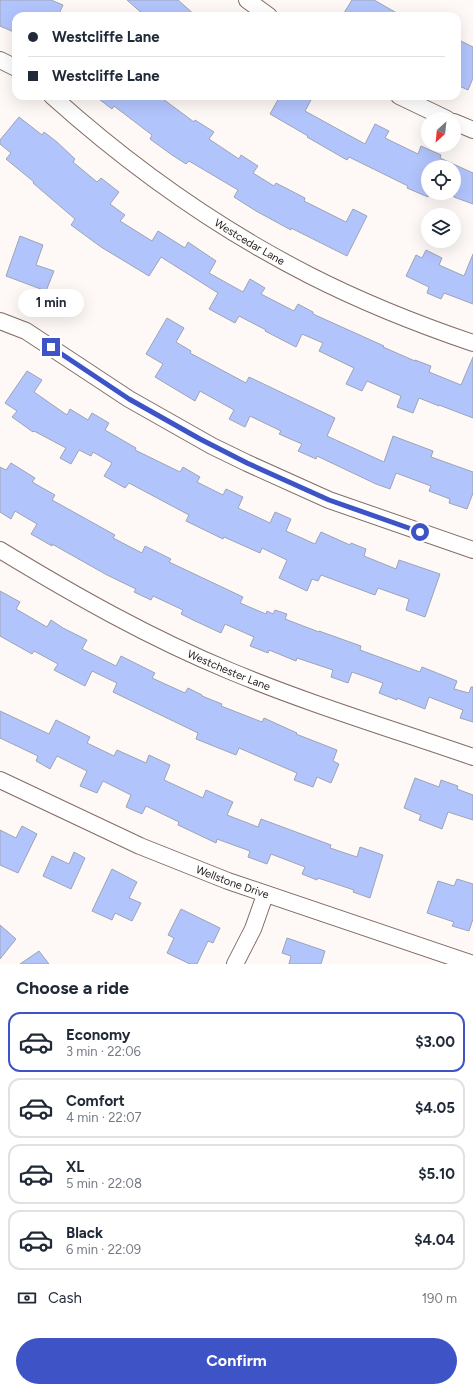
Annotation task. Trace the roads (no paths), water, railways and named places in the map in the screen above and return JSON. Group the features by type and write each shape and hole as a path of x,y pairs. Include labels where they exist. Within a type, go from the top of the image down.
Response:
{"street":[{"path":"247,0 264,12"},
{"path":"0,60 12,66"},
{"name":"Westcedar Lane","path":"57,100 103,141 149,176 200,211 251,242 309,275 367,302 412,321 473,343"},
{"path":"407,100 432,112"},
{"path":"461,125 473,130"},
{"path":"0,321 26,331 129,399 194,436 247,463 335,502 473,550"},
{"name":"Westchester Lane","path":"0,550 120,619 229,671 292,695 473,757"},
{"name":"Wellstone Drive","path":"0,780 140,846 228,881 265,895 473,964"},
{"path":"235,964 251,934 265,895"}]}
